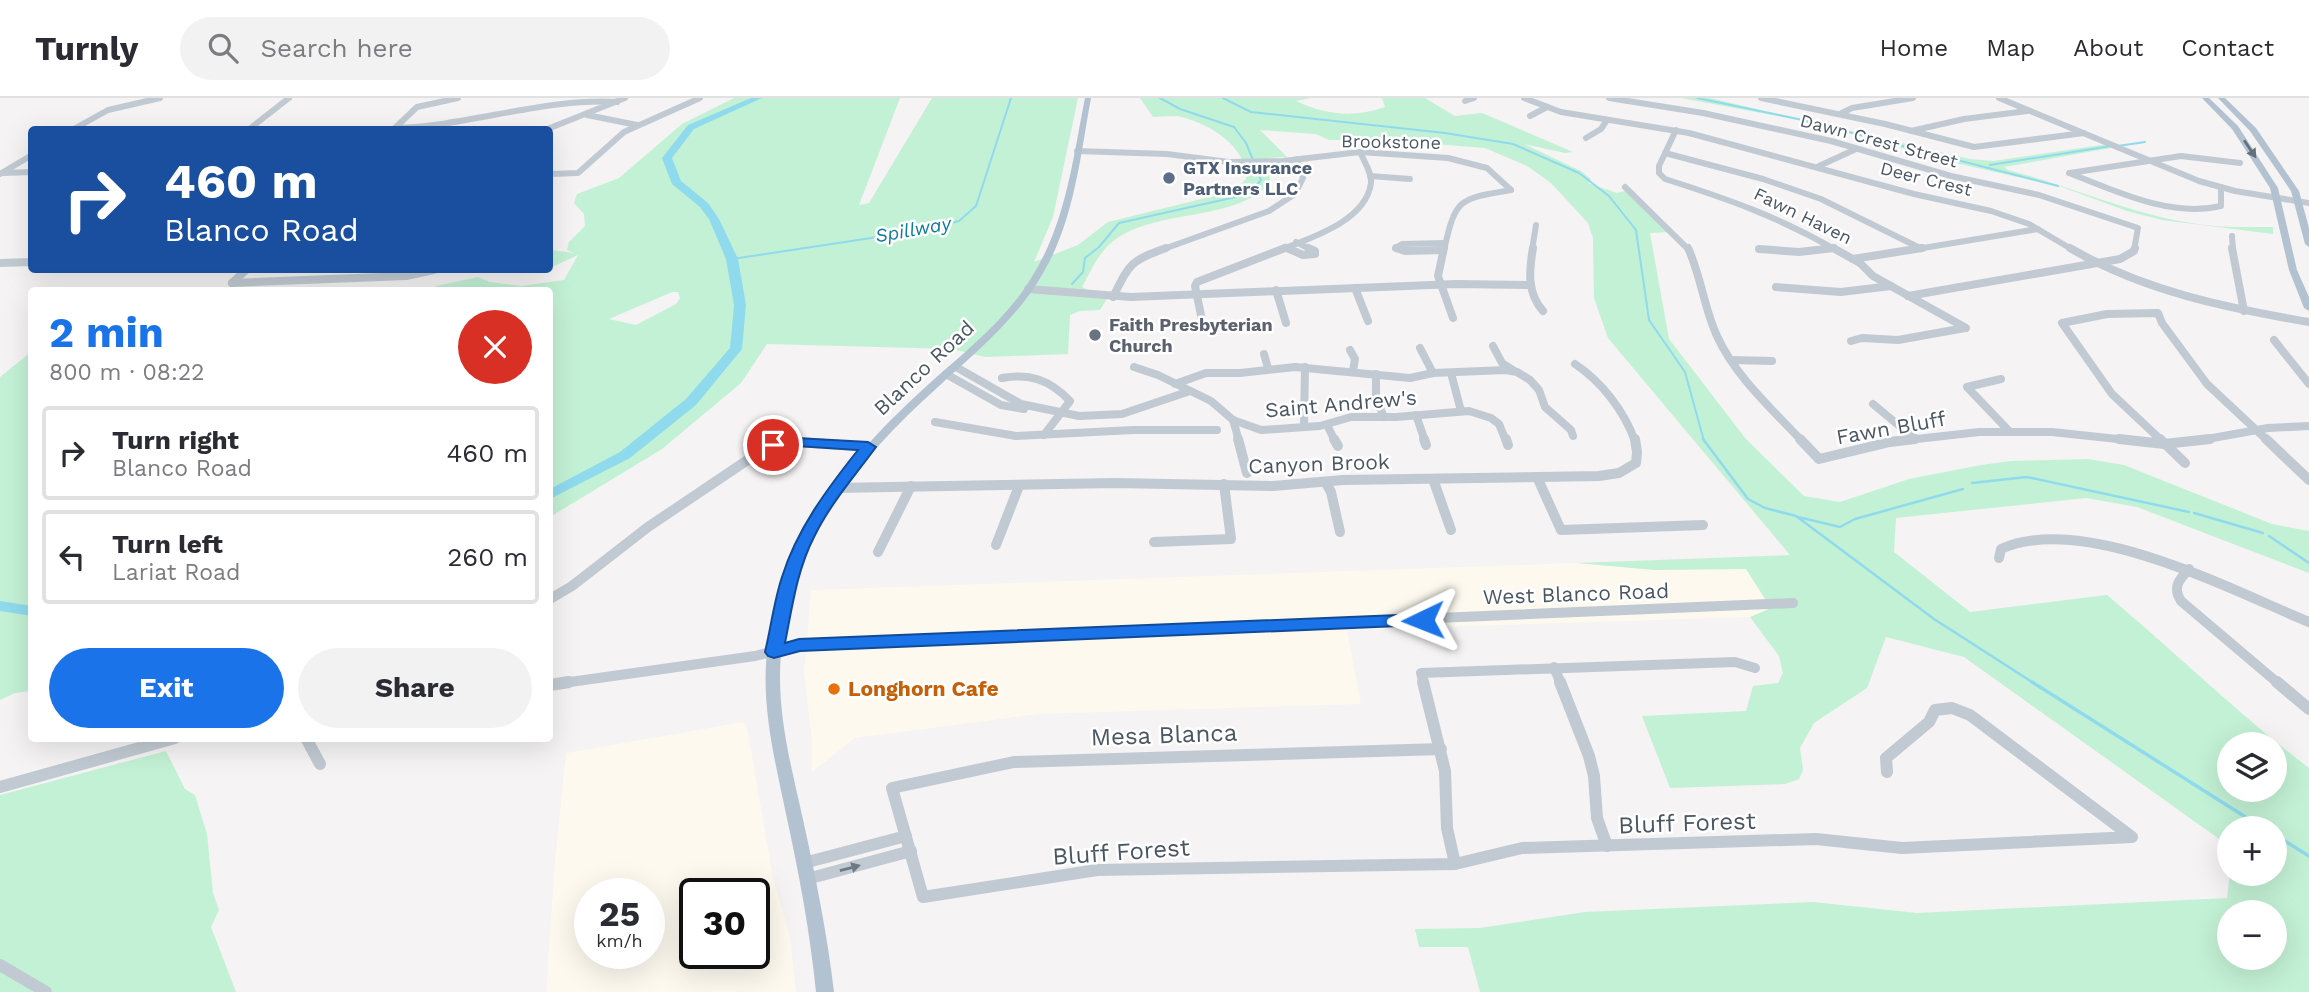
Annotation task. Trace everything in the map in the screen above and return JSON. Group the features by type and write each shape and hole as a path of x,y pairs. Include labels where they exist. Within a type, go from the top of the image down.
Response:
{"main road":[{"name":"Blanco Road","path":"825,992 807,879 776,720 774,652 780,617 797,558 805,538 835,488 868,447 999,324 1047,260 1060,228 1088,98"},
{"path":"2206,98 2248,146 2274,188 2293,270 2309,307"},
{"path":"2221,98 2267,148 2295,191 2309,244"},
{"path":"2217,109 2235,111"}],"street":[{"path":"79,126 108,110 160,98"},
{"path":"253,126 289,98"},
{"path":"397,126 417,107 458,98"},
{"path":"553,127 625,98"},
{"path":"553,174 578,173 616,137 700,98"},
{"path":"1465,102 1474,98"},
{"name":"Deer Crest","path":"1524,98 1546,107 1607,120 1676,130 1819,166 1930,201 1993,212 2039,229 2097,263 2165,290 2244,311 2309,322"},
{"name":"Dawn Crest Street","path":"1609,98 1703,113 1856,149 1951,176 2039,195 2138,228 2132,254 2097,263"},
{"path":"1761,98 1775,99 1982,148 2084,133"},
{"path":"1840,114 1852,108 1913,98"},
{"path":"1999,98 2147,160 2221,187 2309,203"},
{"path":"431,126 584,100 617,102"},
{"path":"1530,116 1546,107"},
{"path":"1910,131 1964,119 2030,111"},
{"path":"587,115 637,125"},
{"path":"1586,138 1601,129 1607,120"},
{"path":"1676,130 1665,153 1802,192 1848,210 1920,248"},
{"path":"1819,166 1856,149"},
{"name":"Brookstone","path":"1077,152 1167,154 1229,162 1297,159 1360,152 1448,158 1472,163 1491,171 1511,191 1472,198 1458,206 1452,214"},
{"path":"1203,325 1197,282 1325,230 1352,214 1368,193 1370,176 1360,152"},
{"name":"Fawn Haven","path":"1665,153 1658,170 1665,179 1770,214 1835,248 1891,286 1966,328 1898,340 1861,338 1851,341"},
{"path":"2221,187 2221,206 2187,209 2150,201 2069,173 2188,156 2240,163"},
{"path":"1,173 28,157"},
{"path":"1113,294 1128,267 1139,258 1205,231 1269,211 1295,194 1303,178 1297,159"},
{"path":"1,173 28,172"},
{"path":"1370,176 1410,180"},
{"name":"Fawn Bluff","path":"1625,187 1687,246 1693,257 1698,281 1718,338 1731,360 1819,459 1915,439 2009,431 2073,433 2164,444 2206,440 2255,430 2309,426"},
{"path":"1442,213 1452,214 1438,268 1439,286 1453,318"},
{"path":"1352,214 1361,216"},
{"path":"1536,225 1531,288 1535,303 1543,312"},
{"path":"1853,259 2039,229"},
{"path":"2232,236 2233,261 2244,311"},
{"path":"1285,247 1303,256 1315,254 1315,251 1296,242"},
{"path":"1402,244 1444,247 1405,251 1396,248 1402,244"},
{"path":"1759,249 1799,252 1835,248"},
{"path":"0,263 28,262"},
{"path":"1908,296 2097,263"},
{"path":"243,273 232,283 406,276 420,273"},
{"path":"1030,286 1113,294 1439,286 1531,288"},
{"path":"1776,287 1841,292 1891,286"},
{"path":"1356,288 1368,321"},
{"path":"1276,290 1286,323"},
{"path":"2185,463 2112,394 2062,323 2107,314 2158,313 2162,323 2199,375 2309,480"},
{"path":"2274,340 2309,384"},
{"path":"1493,346 1502,363 1532,383 1545,407 1571,430 1573,436"},
{"path":"1420,348 1433,373"},
{"path":"1350,350 1355,359 1353,372"},
{"path":"1265,354 1268,369"},
{"path":"1731,360 1772,361"},
{"name":"Canyon Brook","path":"835,488 1224,484 1292,487 1350,480 1619,473 1636,463 1640,455 1639,449 1613,402 1590,372 1575,364"},
{"name":"Saint Andrew's","path":"1134,367 1211,401 1233,421 1247,427 1272,430 1327,425 1351,417 1461,411 1476,412 1491,418 1501,426 1508,444"},
{"path":"1175,384 1206,373 1305,367 1410,378 1433,373 1490,370 1517,372"},
{"path":"1304,425 1305,367"},
{"path":"951,371 1001,405 1061,415 1122,414 1190,391"},
{"path":"951,371 1021,404 1061,415"},
{"path":"1451,373 1461,411"},
{"path":"1002,378 1024,374 1043,379 1070,401 1044,435"},
{"path":"1376,374 1376,399 1384,417"},
{"path":"2001,379 1967,387 2009,431"},
{"path":"1873,404 1915,439"},
{"path":"1122,414 1133,430"},
{"path":"1416,415 1426,445"},
{"path":"1233,421 1247,473"},
{"path":"936,422 1005,436 1133,430 1217,430"},
{"path":"1327,425 1338,446"},
{"path":"553,597 572,586 648,527 773,445 796,442 868,447"},
{"path":"1537,477 1561,530 1703,525"},
{"path":"1433,479 1451,530"},
{"path":"1326,483 1331,492 1340,532"},
{"path":"1154,542 1231,539 1224,484"},
{"path":"878,552 911,486"},
{"path":"996,545 1019,486"},
{"path":"1999,558 1999,551 2010,545 2035,541 2071,541 2126,549 2189,569 2309,622"},
{"path":"2189,569 2177,582 2176,593 2181,601 2309,709"},
{"name":"West Blanco Road","path":"553,685 774,652 799,645 1793,603"},
{"path":"1455,864 1447,828 1445,771 1421,673 1735,662 1755,668"},
{"path":"1554,667 1589,756 1594,776 1597,818 1607,846"},
{"name":"Bluff Forest","path":"911,851 923,897 1097,870 1455,864 1514,849 1816,839 1902,848 2132,837 1970,715 1952,708 1935,710 1929,722 1886,758 1887,772"},
{"path":"0,787 161,742"},
{"path":"308,742 320,764"},
{"name":"Mesa Blanca","path":"906,836 892,788 976,768 1014,762 1441,749"},
{"path":"804,863 906,836 911,851 807,879"},
{"path":"873,845 877,860"},
{"path":"0,965 46,992"}],"shaded area":[{"path":"1577,563 1654,570 1746,569 1771,609 1750,617 1347,630 1361,704 1040,714 855,738 812,772 812,740 804,673 811,590"},
{"path":"743,722 748,732 773,878 790,937 796,992 546,992 566,753"}],"green space":[{"path":"734,98 900,98 859,205 869,203 932,98 1078,98 1053,217 1034,262 1078,245 1108,222 1234,191 1246,179 1245,167 1234,147 1215,131 1182,117 1153,117 1140,98 1311,98 1296,101 1329,112 1351,114 1385,107 1382,98 1425,98 1455,116 1482,113 1573,152 1565,153 1524,144 1581,171 1591,179 1588,183 1617,193 1625,191 1672,232 1650,233 1669,339 1746,439 1804,496 1840,502 1909,479 1981,465 2011,461 2088,459 2124,465 2272,524 2309,531 2309,573 2137,507 2086,498 1896,518 1894,552 1970,612 2107,595 2264,732 2217,732 2217,802 2287,802 2287,750 2309,768 2309,992 1480,992 1468,947 1419,947 1415,929 1480,928 1585,912 1813,902 1917,913 2227,898 2228,886 2287,886 2287,816 2217,816 2217,837 1964,657 1886,637 1867,688 1814,723 1800,748 1803,770 1799,779 1785,784 1670,788 1642,716 1746,711 1753,686 1778,683 1783,673 1779,656 1750,617 1771,608 1746,569 1654,570 1577,563 1790,555 1608,338 1594,298 1593,238 1588,223 1551,183 1527,166 1485,148 1384,140 1329,140 1316,134 1260,130 1287,157 1268,158 1270,182 1254,196 1235,205 1142,226 1122,235 1105,249 1082,287 1107,299 1100,310 1080,311 1070,315 1068,354 985,357 952,349 767,344 741,383 662,449 553,515 553,287 435,287 478,277 490,282 521,286 564,280 578,255 553,267 553,250 574,253 567,250 569,242 585,226 584,214 574,203 577,194 619,178 682,124","holes":["672,292 678,292 680,298 676,304 636,325 609,319"]},
{"path":"1681,98 1710,98 1970,159 1993,161 2108,144 2116,147 2004,167 2168,219 2211,226 2273,227 2273,234 2162,220 2127,211 2062,187 1938,159 1859,135 1798,120"},
{"path":"28,354 28,691 15,693 0,700 0,377"},
{"path":"166,751 185,789 195,795 207,834 213,893 219,910 211,927 236,992 0,992 0,795"}],"waterway":[{"path":"553,493 625,455 691,402 736,349 740,305 732,259 714,219 704,205 676,182 667,158 691,127 758,98"},
{"name":"Spillway","path":"732,259 924,230 959,221 976,206 1011,98"},
{"path":"1160,98 1180,109 1234,127 1246,143 1253,160"},
{"path":"1223,98 1251,112 1445,133 1513,144 1579,173 1609,196 1636,230 1649,320 1685,372 1704,440"},
{"path":"1697,98 1798,119 2058,186"},
{"path":"2118,146 2145,142"},
{"path":"1990,165 2111,146"},
{"path":"1072,284 1083,272 1085,258 1099,247 1119,223 1249,194 1261,180 1255,164"},
{"path":"1704,440 1748,499 1765,508 1796,516 1934,619 2035,684"},
{"path":"1972,483 2027,477 2189,512"},
{"path":"1798,517 1840,527 1855,519 1963,489"},
{"path":"2194,513 2263,533"},
{"path":"2269,536 2309,563"},
{"path":"0,606 28,610"},
{"path":"2032,682 2244,816"},
{"path":"2287,842 2309,856"}],"place":[{"name":"GTX Insurance Partners LLC","path":"1169,178"},
{"name":"Faith Presbyterian Church","path":"1095,335"},
{"name":"Longhorn Cafe","path":"834,689"}],"route":[{"path":"773,445 796,442 868,447 835,488 805,538 790,578 774,652 799,645 1423,620"}]}
